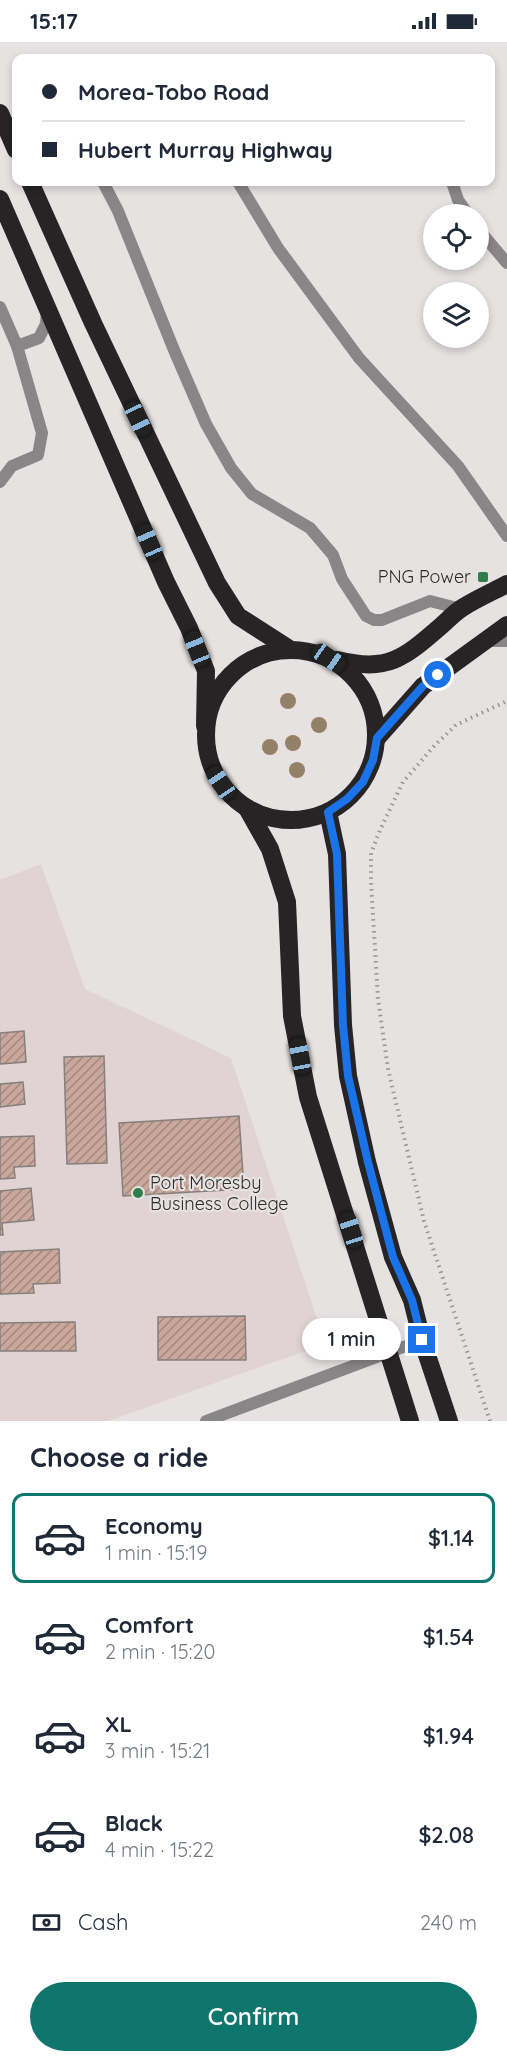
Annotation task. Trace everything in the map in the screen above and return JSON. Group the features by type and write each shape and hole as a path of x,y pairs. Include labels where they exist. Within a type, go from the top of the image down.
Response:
{"highway":[{"path":"0,113 12,141"},
{"path":"32,186 93,323 217,584 238,616 288,648 361,666 400,658 415,650 461,609 507,584"},
{"path":"0,199 206,671 206,750 214,773 228,793 247,808 266,817 287,820 308,818 328,812 347,799 363,782 373,760 377,738 374,714 365,691 349,672 329,658"},
{"path":"377,738 423,686 507,625"},
{"path":"205,726 216,692 226,678 239,666 255,657 288,648"},
{"path":"247,808 270,849 287,902 292,1016 308,1096 410,1421"},
{"path":"328,812 337,854 343,1025 348,1076 393,1257 412,1300 422,1340 448,1421"}],"street":[{"path":"105,186 118,211 206,424 231,468 252,494 309,528 333,555 342,579 366,616 374,620 382,620 430,601 461,609"},
{"path":"240,186 278,248 358,358 458,466 507,536"},
{"path":"453,186 461,204"},
{"path":"489,243 507,264"},
{"path":"17,346 39,338 46,324 47,306"},
{"path":"0,308 17,346 42,433 38,455 12,466 0,482"},
{"path":"485,640 507,641"},
{"path":"206,1421 422,1340"}],"path":[{"path":"490,1421 424,1221 388,1069 378,999 371,853 403,782 435,745 456,725 507,701"}],"shaded area":[{"name":"Port Moresby Business College","path":"41,864 85,989 231,1058 320,1328 311,1349 108,1421 0,1421 0,880"}],"building":[{"path":"24,1031 26,1062 0,1064 0,1033"},
{"path":"104,1056 107,1163 67,1164 64,1057"},
{"path":"23,1082 25,1104 0,1107 0,1084"},
{"path":"239,1116 244,1189 123,1196 119,1123"},
{"path":"34,1136 35,1166 14,1167 15,1178 0,1179 0,1137"},
{"path":"31,1188 34,1220 2,1223 3,1235 0,1235 0,1191"},
{"path":"59,1249 60,1283 33,1284 34,1293 0,1294 0,1252"},
{"path":"245,1316 246,1360 158,1360 158,1317"},
{"path":"75,1322 76,1351 0,1351 0,1323"}],"place":[{"name":"PNG Power","path":"483,577"},
{"name":"Port Moresby Business College","path":"138,1193"}],"route":[{"path":"422,1340 412,1300 393,1257 348,1076 343,1025 337,854 328,812 347,799 363,782 373,760 377,738 423,686 438,675"}]}
